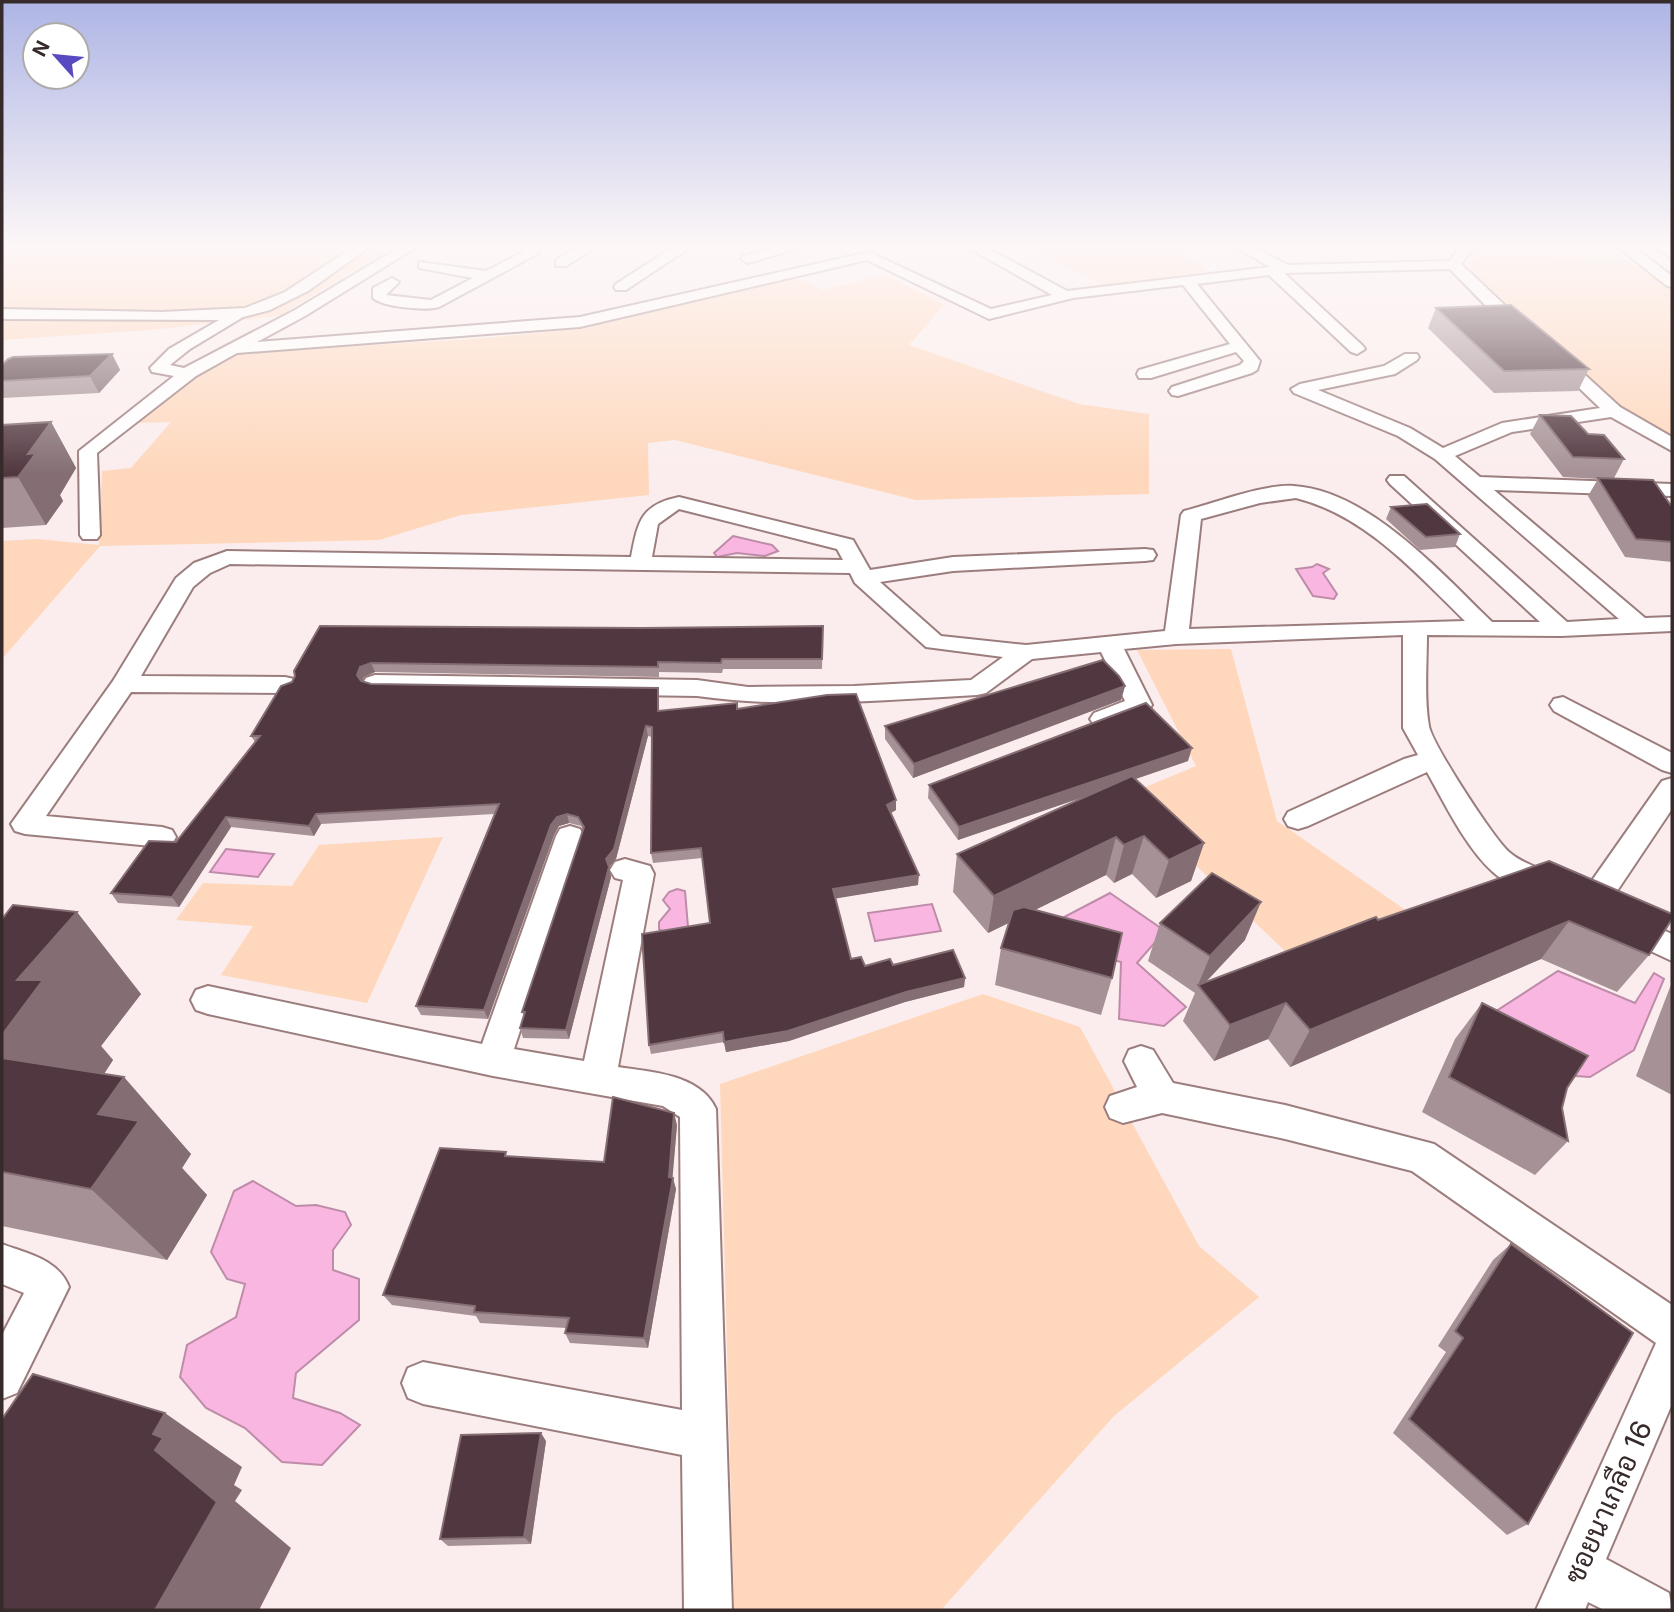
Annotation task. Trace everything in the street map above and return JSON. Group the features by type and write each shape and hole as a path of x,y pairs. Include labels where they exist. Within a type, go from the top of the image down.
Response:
{"street":[{"path":"187,374 158,368 183,348 224,323"},
{"path":"63,453 88,452 187,374 280,323"},
{"path":"232,348 564,323"},
{"path":"1178,391 1251,366 1252,361 1222,323"},
{"path":"1332,323 1357,349"},
{"path":"1515,323 1561,361 1614,411 1672,445"},
{"path":"1145,374 1240,345"},
{"path":"1411,357 1389,370 1300,389 1404,432 1443,455 1472,483 1639,625"},
{"path":"1443,455 1508,427 1614,411"},
{"path":"88,452 90,535"},
{"path":"1397,481 1561,629"},
{"path":"1472,483 1672,490"},
{"path":"1176,637 1191,514 1293,492 1327,499 1387,537 1485,628"},
{"path":"640,564 648,522 669,505 679,503 839,542 845,545 860,573 934,642 1026,652 1176,637 1415,628 1561,629 1672,624"},
{"path":"162,837 25,824 124,684 184,583 202,568 227,557 640,564 860,573 953,564 1145,555"},
{"path":"1415,628 1416,728 1461,808 1494,856 1506,867 1672,948"},
{"path":"1076,730 1139,705 1108,642"},
{"path":"375,684 697,688 748,695 853,694 977,687 1026,652"},
{"path":"124,684 285,685"},
{"path":"1563,705 1672,764"},
{"path":"1298,819 1414,765 1434,762"},
{"path":"1590,907 1672,788"},
{"path":"493,1060 570,836"},
{"path":"598,1079 639,873 625,870"},
{"path":"208,1000 493,1060 670,1091 698,1109 708,1610"},
{"path":"1140,1061 1162,1097"},
{"path":"1123,1107 1162,1097 1285,1122 1421,1156 1672,1330"},
{"path":"2,1264 34,1276 49,1287 2,1378"},
{"name":"ซอยนาเกลือ 16","path":"1569,1590 1672,1355"},
{"path":"423,1383 705,1437"},
{"path":"1569,1590 1652,1610"}],"shaded area":[{"path":"2,323 212,323 150,330 2,340"},
{"path":"605,323 928,323 909,345 1079,404 1149,414 1149,494 916,500 675,440 648,443 649,495 461,515 379,540 100,546 2,659 2,541 37,539 99,545 102,471 131,468 171,422 134,423 182,381 240,353 473,339 582,329"},
{"path":"1529,323 1672,323 1672,438 1627,411"},
{"path":"733,536 772,545 778,551 765,556 737,553 717,557 714,553"},
{"path":"1317,564 1329,569 1323,573 1337,594 1334,599 1313,596 1296,569"},
{"path":"1231,649 1277,821 1407,911 1292,958 1124,796 1196,766 1137,650"},
{"path":"443,837 367,1003 221,975 253,926 176,920 203,883 292,886 319,845"},
{"path":"226,849 274,854 258,877 210,872"},
{"path":"677,889 685,891 688,927 665,933 659,929 659,922 670,909 663,900 669,892"},
{"path":"1110,893 1165,931 1137,963 1186,1007 1164,1026 1119,1019 1121,962 1026,937"},
{"path":"932,904 941,931 875,941 868,913"},
{"path":"1558,971 1635,1003 1654,973 1664,979 1634,1050 1590,1077 1545,1074 1473,1026"},
{"path":"983,994 1080,1027 1199,1246 1259,1297 1114,1416 941,1610 734,1610 720,1084"},
{"path":"253,1181 296,1206 316,1205 345,1212 351,1225 333,1250 333,1270 359,1279 359,1320 296,1373 293,1398 340,1413 360,1425 322,1465 282,1462 245,1428 206,1408 180,1377 187,1345 236,1317 245,1284 227,1279 211,1252 234,1191"}],"building":[{"path":"1452,323 1533,323 1589,369 1504,371"},
{"path":"112,354 90,376 2,381 2,365 13,357"},
{"path":"1540,415 1571,416 1588,434 1604,435 1624,459 1573,457"},
{"path":"51,422 28,454 36,453 18,477 2,478 2,425"},
{"path":"1598,478 1653,480 1672,507 1672,542 1636,539"},
{"path":"1427,504 1460,534 1426,537 1391,507"},
{"path":"320,626 823,626 822,659 722,659 721,663 658,662 658,667 371,663 360,667 357,675 361,681 371,684 658,688 658,711 737,703 737,709 827,695 856,694 896,800 887,805 919,875 833,889 851,959 861,957 865,966 890,959 893,965 953,950 965,978 906,992 788,1031 724,1042 723,1032 649,1045 642,934 710,923 701,848 651,853 652,727 646,726 614,849 606,859 609,867 566,1030 520,1028 525,1012 522,1012 584,827 578,817 567,814 557,817 551,825 484,1010 416,1006 499,804 316,814 309,826 226,817 172,897 111,893 149,841 176,842 260,736 251,736 281,686 292,682 294,671"},
{"path":"1103,660 1125,686 914,764 885,726"},
{"path":"1146,703 1192,748 959,827 929,785"},
{"path":"1132,776 1204,843 1169,860 1144,836 1124,845 1116,837 994,896 957,854"},
{"path":"1549,861 1672,914 1672,919 1649,955 1569,921 1310,1030 1286,1003 1230,1025 1198,985 1376,917 1378,920"},
{"path":"1212,873 1261,902 1210,956 1160,923"},
{"path":"13,905 77,912 17,980 43,980 2,1035 2,919"},
{"path":"1024,907 1122,933 1112,978 1001,948 1013,910"},
{"path":"1482,1003 1588,1056 1567,1088 1562,1108 1568,1141 1449,1077"},
{"path":"2,1058 124,1077 98,1114 139,1121 91,1189 2,1172"},
{"path":"613,1097 674,1113 669,1177 673,1178 644,1338 565,1333 569,1318 474,1312 475,1306 383,1295 440,1148 506,1152 505,1156 604,1162"},
{"path":"1511,1244 1633,1333 1528,1524 1409,1419 1463,1338 1455,1331"},
{"path":"33,1374 165,1413 153,1434 163,1438 155,1450 217,1502 155,1610 2,1610 2,1419"},
{"path":"541,1433 524,1537 440,1539 461,1435"}]}
